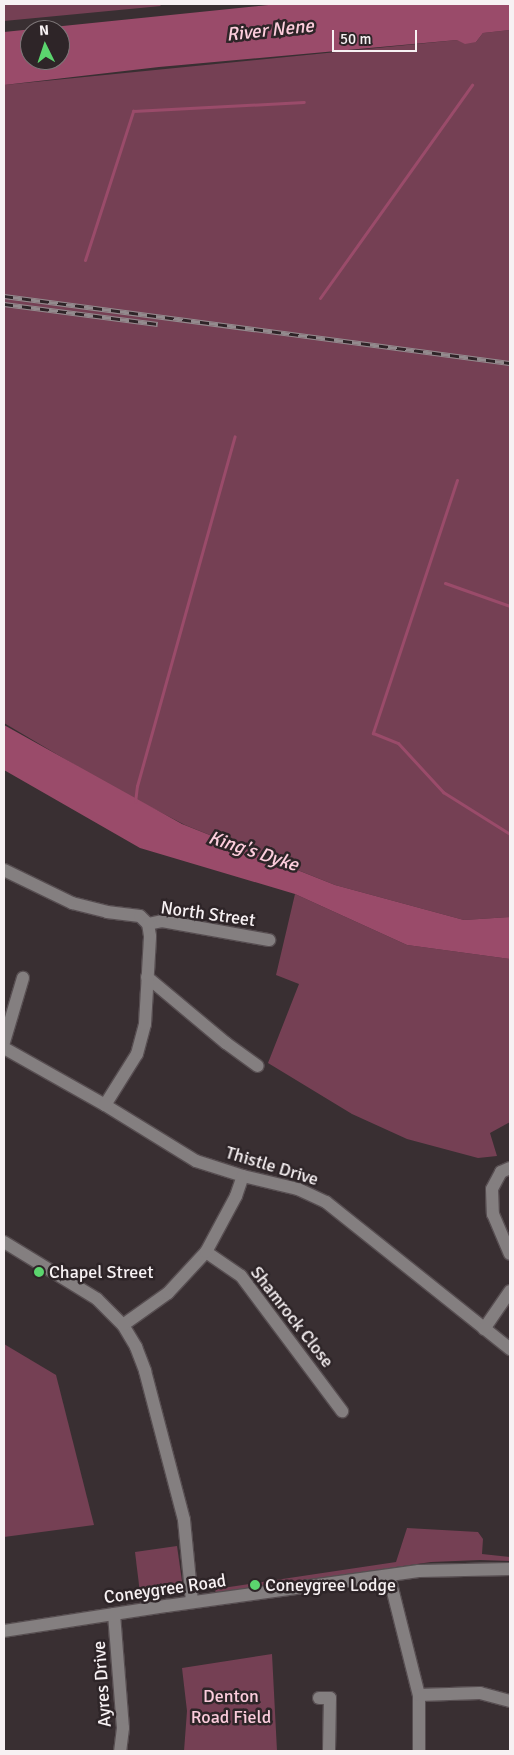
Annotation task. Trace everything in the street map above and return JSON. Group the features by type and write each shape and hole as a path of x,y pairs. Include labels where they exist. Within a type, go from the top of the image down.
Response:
{"street":[{"name":"North Street","path":"4,870 72,902 107,912 140,916 148,924 162,921 269,940"},
{"path":"105,1105 138,1054 145,1024 150,936 148,924"},
{"path":"147,977 226,1043 258,1066"},
{"path":"4,1042 23,978"},
{"name":"Thistle Drive","path":"4,1048 105,1105 196,1161 243,1176 298,1189 326,1202 510,1349"},
{"path":"510,1168 501,1172 492,1190 492,1214 510,1254"},
{"path":"123,1325 168,1293 206,1252 236,1196 243,1176"},
{"path":"4,1242 97,1299 123,1325 136,1347 145,1371 184,1520 192,1602"},
{"name":"Shamrock Close","path":"206,1252 241,1276 342,1412"},
{"path":"484,1329 510,1291"},
{"name":"Coneygree Road","path":"4,1631 192,1602 389,1576 443,1570 510,1570"},
{"path":"389,1576 419,1695 419,1751"},
{"name":"Ayres Drive","path":"114,1614 123,1728 120,1751"},
{"path":"419,1695 480,1693 510,1701"},
{"path":"318,1698 330,1698 329,1751"}],"green space":[{"path":"4,4 159,4 161,6 4,21"},
{"path":"510,30 510,917 464,920 335,885 185,825 112,787 4,723 4,85 457,40 476,42 483,33"},
{"path":"295,894 407,945 510,959 510,1122 490,1133 497,1156 478,1158 407,1139 352,1114 268,1063 299,984 276,975"},
{"path":"4,1344 56,1375 94,1525 4,1537"},
{"path":"407,1528 478,1532 483,1539 482,1554 510,1557 510,1561 431,1562 215,1593 216,1589 396,1562"},
{"path":"177,1546 182,1581 180,1587 176,1591 145,1596 140,1593 135,1552"},
{"name":"Denton Road Field","path":"272,1654 277,1751 184,1751 187,1711 182,1668"}],"water":[{"name":"River Nene","path":"278,4 510,4 510,30 483,33 476,42 465,44 457,40 159,67 4,85 4,32 20,30 20,70 70,70 70,25"},
{"path":"4,725 182,824 335,885 464,920 510,917 510,959 407,945 295,894 140,848 4,770"}],"waterway":[{"path":"320,298 472,85"},
{"path":"85,260 133,111 304,102"},
{"path":"135,802 137,786 235,436"},
{"path":"457,480 373,733 398,743 443,792 510,834"},
{"path":"445,583 510,606"}],"railway":[{"path":"4,296 510,363"},
{"path":"4,304 158,324"}],"place":[{"name":"Chapel Street","path":"39,1272"},
{"name":"Coneygree Lodge","path":"255,1585"}],"water label":[{"name":"King's Dyke","path":"253,852"}]}
